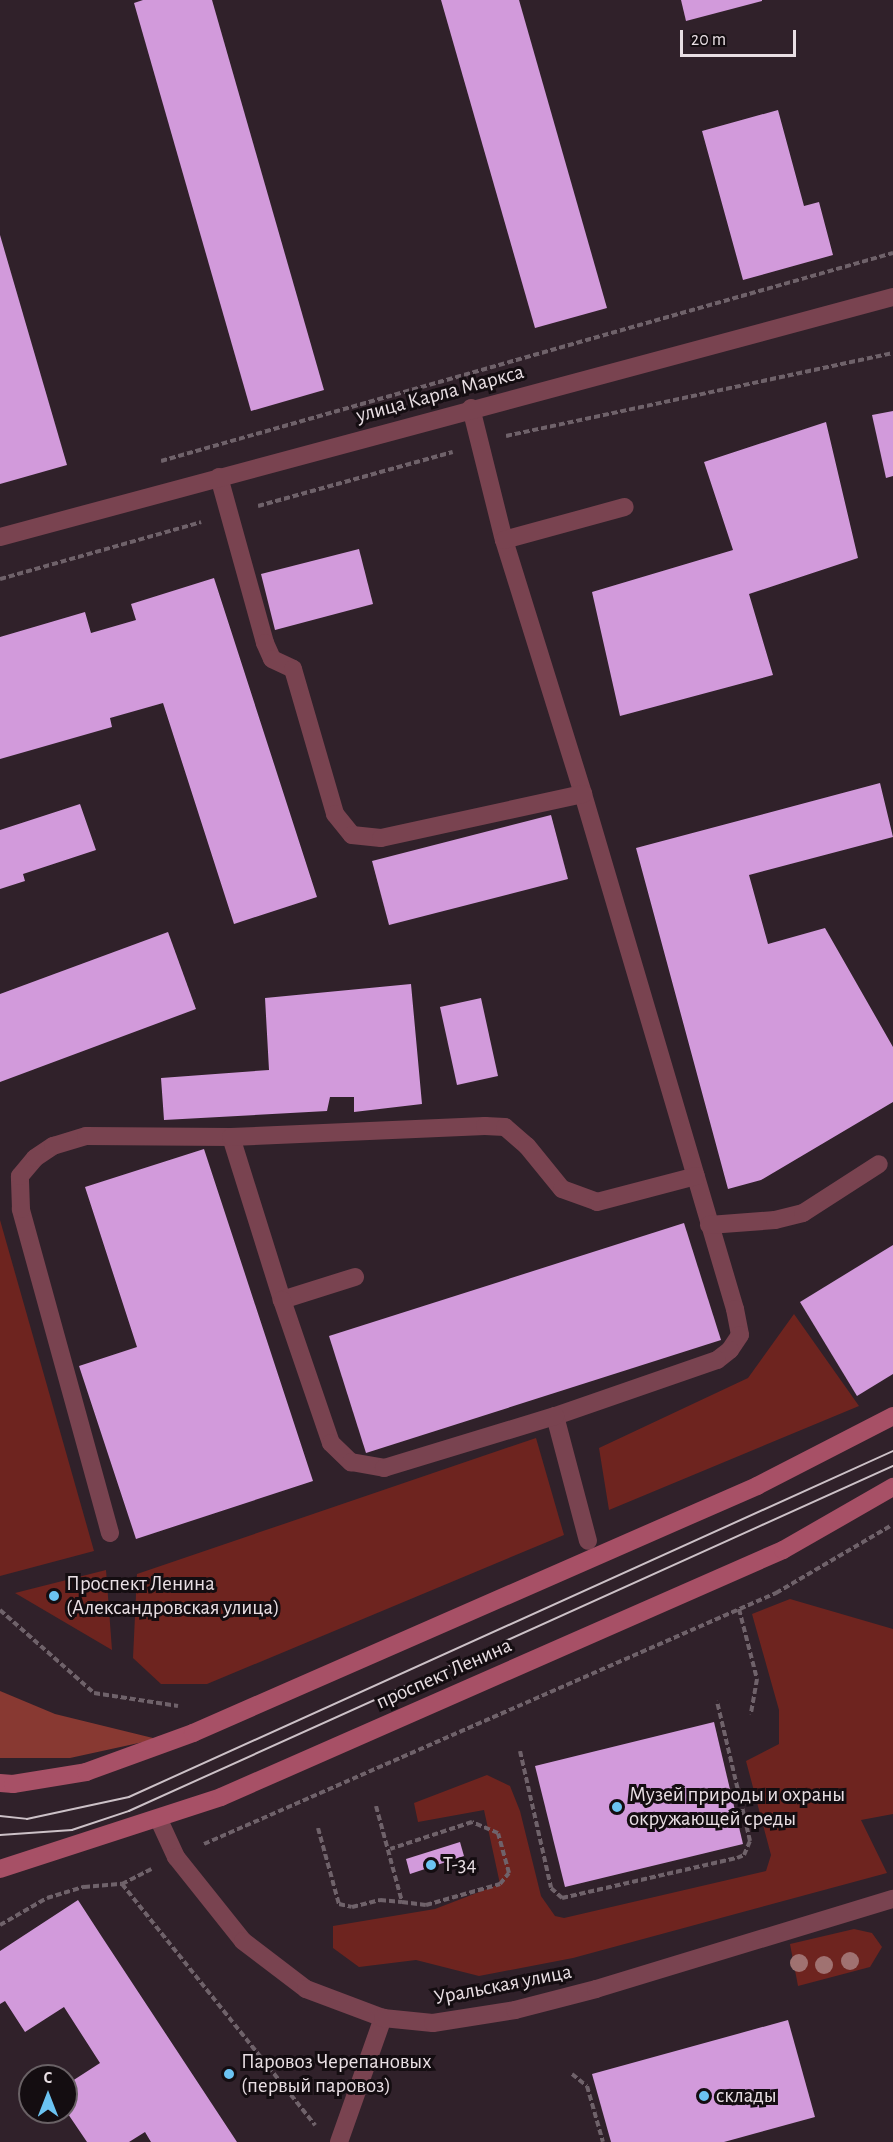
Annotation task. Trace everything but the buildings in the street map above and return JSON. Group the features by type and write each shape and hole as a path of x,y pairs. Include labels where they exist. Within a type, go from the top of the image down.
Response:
{"main road":[{"path":"0,1783 13,1784 86,1772 193,1733 670,1525 893,1416"},
{"name":"проспект Ленина","path":"0,1869 159,1820 221,1797 783,1550 893,1487"}],"street":[{"name":"улица Карла Маркса","path":"0,537 471,408 893,297"},
{"path":"231,1137 282,1300 331,1443 351,1462 384,1468 555,1416 717,1360 730,1350 740,1335 735,1309 584,794 504,540 477,445 471,408"},
{"path":"219,477 265,643 272,659 292,669 335,814 352,836 381,838 584,794"},
{"path":"504,540 625,507"},
{"path":"110,1533 21,1209 20,1176 35,1158 53,1146 86,1136 231,1137 505,1127 562,1189 597,1202 696,1176"},
{"path":"709,1225 775,1220 803,1213 879,1164"},
{"path":"282,1300 355,1277"},
{"path":"555,1416 588,1541"},
{"name":"Уральская улица","path":"159,1820 176,1857 228,1924 280,1972 306,1989 383,2018 433,2023 515,2010 596,1989 893,1899"},
{"path":"339,2142 383,2018"}],"path":[{"path":"157,462 893,253"},
{"path":"0,579 521,431 893,353"},
{"path":"0,1925 47,1898 84,1887 122,1884 176,1857 776,1593 893,1524"},
{"path":"739,1609 758,1679 751,1714"},
{"path":"0,1610 94,1693 182,1706"},
{"path":"520,1751 551,1888 562,1898 736,1858 744,1855 750,1841 717,1701"},
{"path":"376,1806 390,1849 402,1902"},
{"path":"318,1828 339,1904 352,1907 380,1900 426,1905 500,1884 507,1878 509,1868 498,1833 472,1822 390,1849"},
{"path":"122,1884 321,2133"},
{"path":"572,2074 587,2086 603,2142"}],"shaded area":[{"path":"0,1220 94,1551 0,1576"},
{"path":"794,1314 859,1406 609,1510 599,1448 748,1378"},
{"path":"536,1438 564,1535 207,1684 161,1684 133,1658 137,1574"},
{"path":"106,1570 112,1650 15,1593"},
{"path":"790,1599 893,1629 893,1814 861,1820 887,1873 573,1958 479,1976 416,1960 359,1967 333,1948 333,1926 435,1909 500,1884 484,1810 418,1822 414,1803 487,1775 510,1786 520,1811 541,1896 555,1916 564,1918 766,1871 771,1855 746,1761 779,1744 779,1710 752,1614"},
{"path":"0,1691 55,1714 157,1739 70,1758 0,1758"},
{"path":"854,1929 872,1933 882,1947 870,1967 798,1986 790,1944"}],"tram line":[{"path":"0,1816 27,1819 129,1797 893,1451"},
{"path":"0,1835 72,1830 129,1811 893,1466"}],"place":[{"name":"Проспект Ленина (Александровская улица)","path":"54,1596"},
{"name":"Музей природы и охраны окружающей среды","path":"617,1807"},
{"name":"Т-34","path":"431,1865"},
{"name":"Паровоз Черепановых (первый паровоз)","path":"229,2074"},
{"name":"склады","path":"704,2096"}]}
